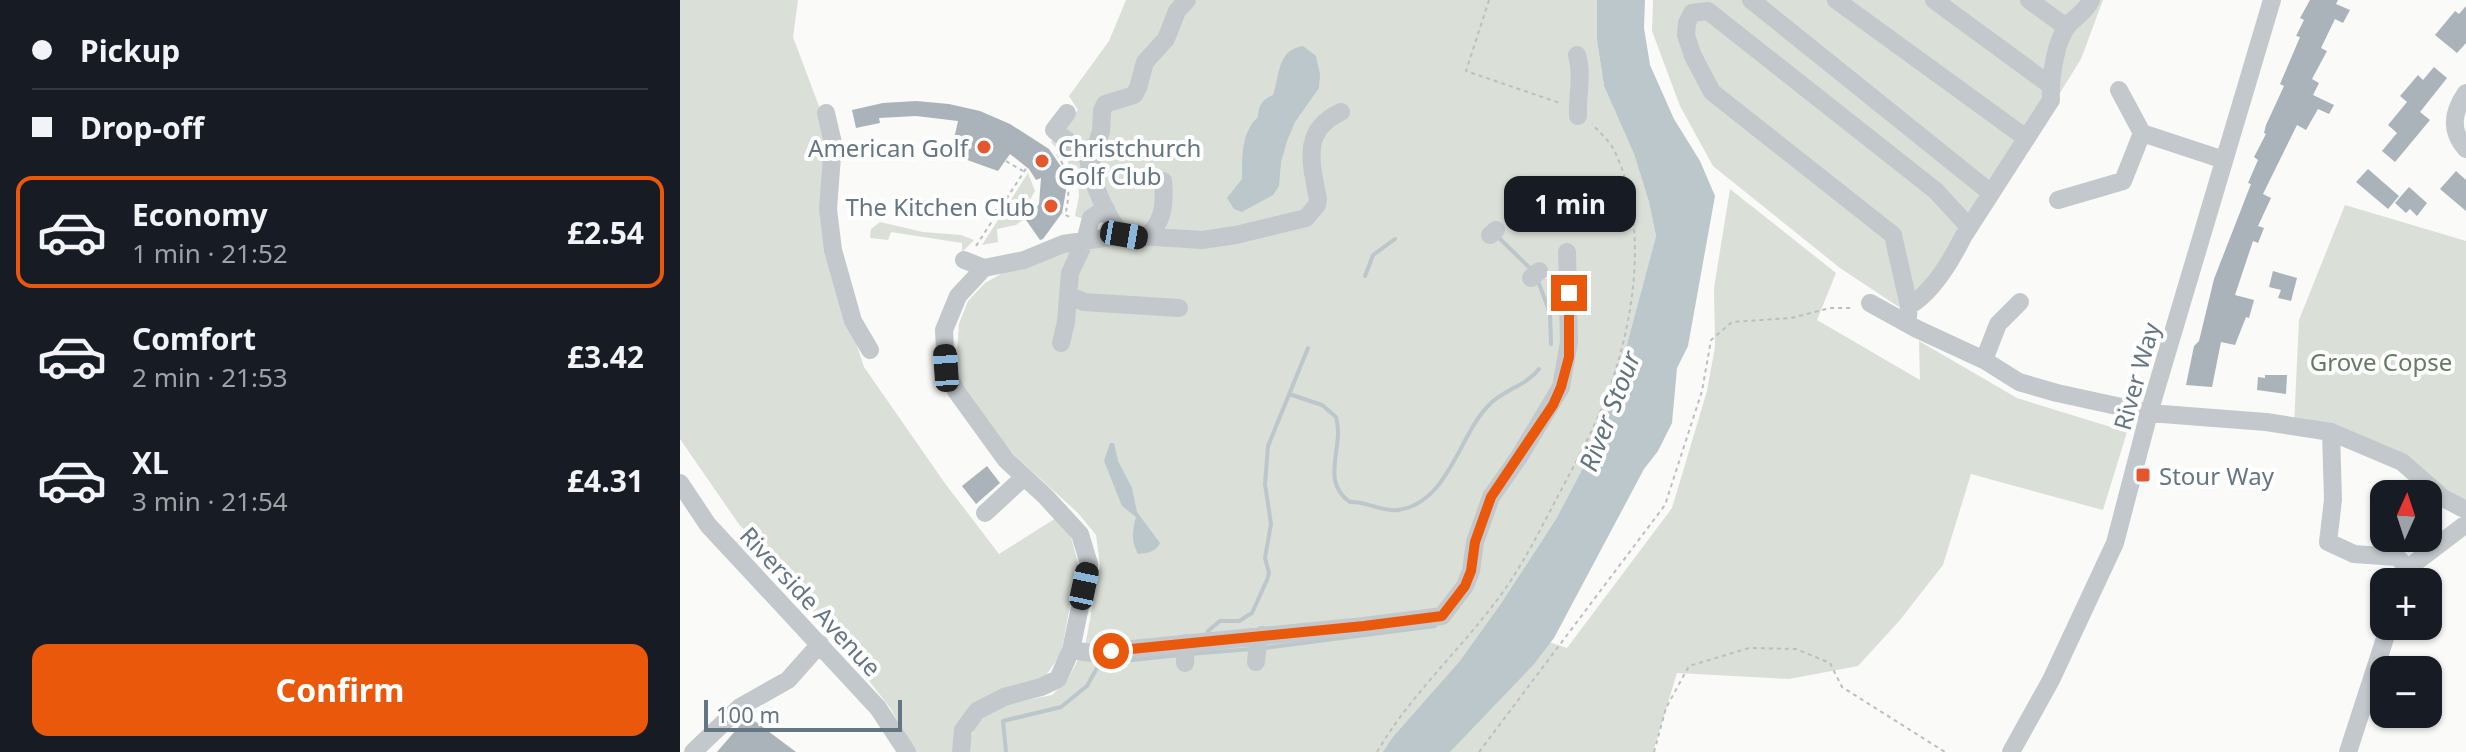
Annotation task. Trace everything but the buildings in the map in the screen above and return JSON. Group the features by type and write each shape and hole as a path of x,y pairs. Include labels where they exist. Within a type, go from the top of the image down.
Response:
{"street":[{"path":"1089,167 1101,131 1105,104 1134,95 1145,62 1166,39 1177,11 1187,0"},
{"path":"1751,0 1991,193"},
{"path":"1836,0 2026,138"},
{"path":"1934,0 2050,85"},
{"path":"2029,0 2066,27"},
{"path":"1911,320 1917,301 1952,259 1969,227 2051,100 2055,57 2066,27 2087,8 2091,0"},
{"name":"River Way","path":"2011,752 2051,680 2115,543 2149,413 2272,0"},
{"path":"1911,320 1893,235 1712,92 1686,35 1692,13 1705,5 1708,11 1936,191 1969,227"},
{"path":"1577,55 1581,69 1577,92 1578,113"},
{"path":"2119,90 2142,133 2224,160"},
{"path":"2466,93 2459,103 2454,123 2455,136 2466,149"},
{"path":"961,752 963,730 977,711 1004,697 1058,679 1071,650 1089,564 1080,534 1006,460 964,402 946,368 944,330 972,263 1024,260 1087,232 1143,238 1213,238 1306,218 1318,199 1310,159 1313,144 1326,118 1341,112"},
{"path":"826,113 833,143 828,209 833,250 853,321 870,350"},
{"path":"1067,113 1054,130 1088,157 1106,209 1117,230 1124,235"},
{"path":"2058,200 2123,181 2142,133"},
{"path":"1143,238 1152,233 1163,212 1163,181"},
{"path":"1061,343 1070,273 1091,218 1106,209"},
{"path":"1071,650 1092,653 1442,616 1465,586 1471,571 1475,542 1491,497 1553,405 1561,387 1569,342 1567,252"},
{"path":"1069,295 1084,302 1179,308"},
{"path":"1984,360 1998,324 2020,302"},
{"path":"1870,303 1911,320 2019,382 2149,413 2266,422 2331,432 2402,462 2443,498 2466,510"},
{"path":"2331,432 2333,500 2328,542 2354,554 2397,557 2402,568"},
{"path":"985,513 1024,477"},
{"name":"Riverside Avenue","path":"681,487 708,525 878,708 907,752"},
{"path":"2414,568 2466,524"},
{"path":"1256,662 1262,635"},
{"path":"2348,752 2384,640"},
{"path":"1185,663 1186,643"},
{"path":"693,752 740,707 788,680 820,644"}],"path":[{"path":"1377,752 1401,717 1507,587 1532,546 1595,425 1613,378 1625,331 1634,267 1635,231 1630,196 1614,149 1570,106 1466,71 1489,0"},
{"path":"1054,149 1064,165 1068,183 1065,215 1087,232"},
{"path":"1006,161 1024,172"},
{"path":"972,263 997,210 1027,167"},
{"path":"997,210 1026,206 1037,208"},
{"path":"1479,752 1665,505 1702,391 1711,340 1732,322 1791,318 1830,308 1848,307 1864,312 1870,303"},
{"path":"1654,752 1666,708 1689,666 1749,648 1796,649 1830,663 1842,687 1945,752"}],"green space":[{"path":"680,0 798,0 793,37 826,125 842,301 864,367 944,482 999,554 1056,518 1071,537 1078,563 1061,654 1046,675 983,702 954,752 914,752 891,709 830,631 738,523 680,439"},
{"path":"1126,0 1597,0 1597,40 1604,86 1634,154 1656,236 1611,404 1593,449 1556,519 1489,622 1567,648 1672,508 1707,391 1715,347 1714,288 1730,189 1836,273 1817,320 1920,380 1919,341 2017,398 2127,432 2103,510 1971,474 1943,565 1900,620 1858,666 1789,679 1677,673 1653,752 966,752 976,723 988,713 1002,705 1052,695 1068,679 1085,646 1100,566 1096,535 1078,513 1013,454 962,388 956,367 959,324 968,301 985,283 1006,271 1124,231 1093,172 1098,110 1088,144 1082,147 1071,139 1066,126 1078,110 1069,96 1109,41"},
{"path":"1653,0 2103,0 2081,59 1960,254 1911,315 1840,268 1713,166 1680,106 1652,31"},
{"path":"1056,135 1077,151 1099,202 1084,219 1075,216 1079,196 1078,177 1072,177 1068,162 1051,142"},
{"path":"1028,173 1035,191 1027,205 1036,210 1016,225 997,229 998,242 982,245"},
{"name":"Grove Copse","path":"2345,205 2466,241 2466,510 2442,492 2442,480 2426,480 2402,462 2294,426 2299,320"},
{"path":"880,222 923,232 961,235 974,240 962,252 962,243 891,232 888,240 870,238 871,229"}],"water":[{"name":"River Stour","path":"1597,0 1645,0 1644,28 1650,65 1674,119 1700,161 1715,196 1688,346 1677,368 1672,423 1658,451 1644,469 1554,638 1534,664 1450,752 1383,752 1460,661 1500,605 1556,519 1593,449 1611,404 1656,236 1634,154 1604,86 1597,40"},
{"path":"1303,46 1316,56 1319,88 1295,122 1287,141 1279,186 1273,195 1242,212 1234,209 1227,198 1242,179 1248,130 1258,117 1262,103 1273,95 1284,58 1295,48"},
{"path":"1110,443 1114,443 1118,461 1132,488 1137,512 1160,543 1151,552 1138,554 1136,549 1133,536 1136,517 1122,506 1104,461"}],"waterway":[{"path":"1498,237 1532,270"},
{"path":"1365,276 1373,255 1395,239"},
{"path":"1538,281 1550,313 1551,344"},
{"path":"1206,636 1220,621 1239,621 1252,613 1267,580 1269,573 1265,558 1271,524 1265,484 1268,446 1308,348"},
{"path":"1289,394 1322,405 1336,417 1338,440 1334,474 1341,494 1350,502 1398,510 1415,505 1430,495 1489,405 1528,380 1539,369"},
{"path":"1265,648 1435,626"},
{"path":"1189,654 1252,649"},
{"path":"1006,752 1003,721 1061,707 1087,686 1097,668 1122,661 1180,655"}],"place":[{"name":"American Golf","path":"984,147"},
{"name":"Christchurch Golf Club","path":"1042,161"},
{"name":"The Kitchen Club","path":"1051,206"},
{"name":"Stour Way","path":"2143,475"}],"route":[{"path":"1111,651 1442,616 1465,586 1471,571 1475,542 1491,497 1553,405 1561,387 1569,357 1569,293"}]}
